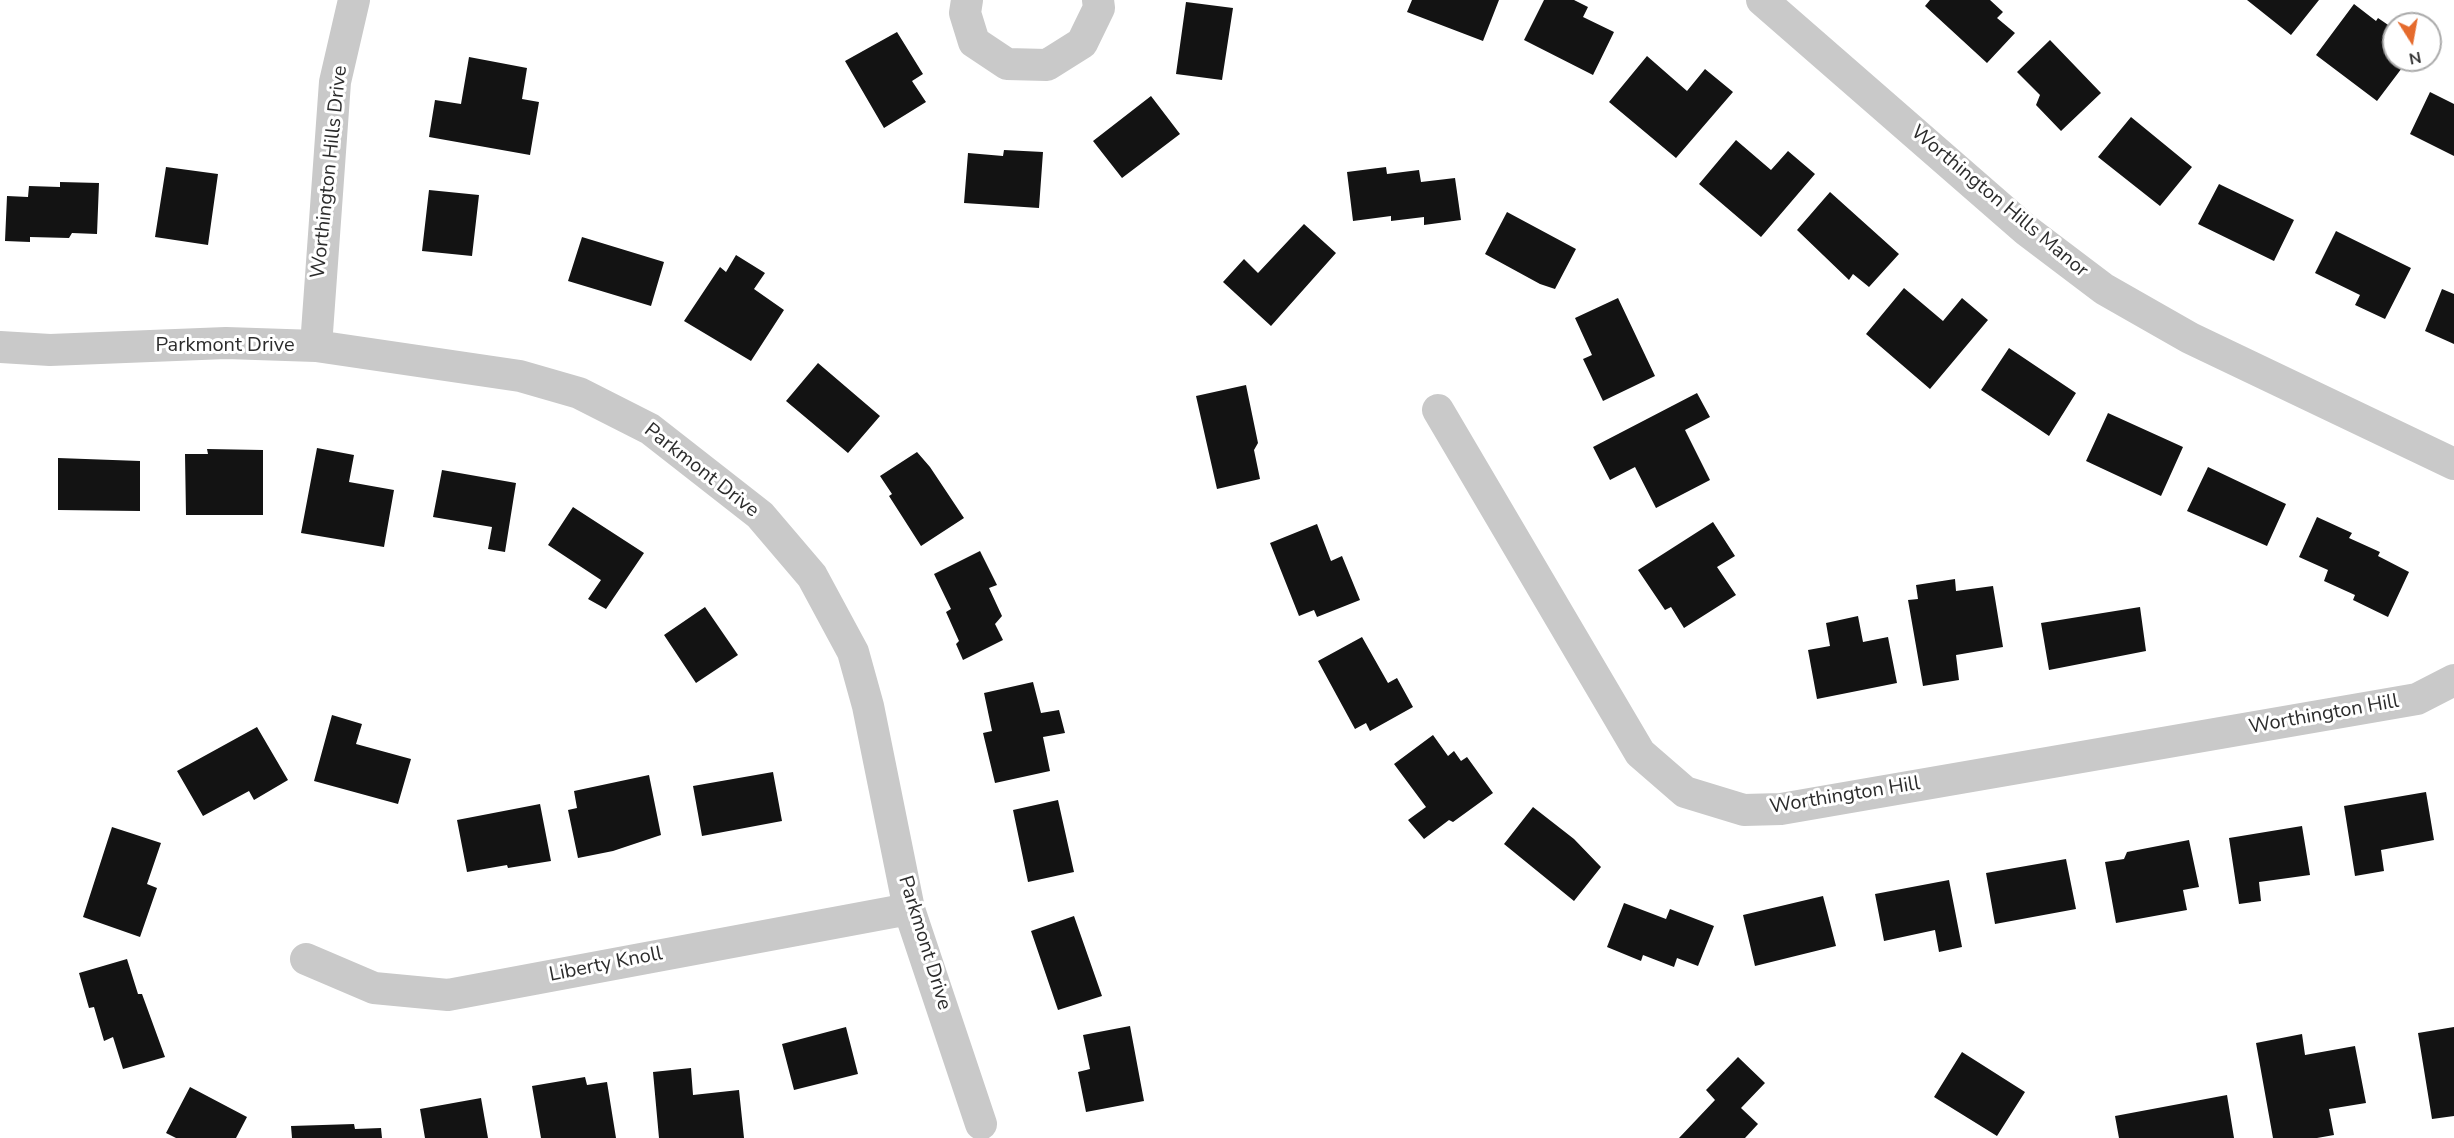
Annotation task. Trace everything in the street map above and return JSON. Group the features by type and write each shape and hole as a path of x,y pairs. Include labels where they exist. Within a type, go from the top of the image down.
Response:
{"street":[{"name":"Worthington Hills Drive","path":"316,346 335,82 354,0"},
{"path":"967,0 965,13 974,42 1007,64 1047,65 1082,44 1099,8 1098,0"},
{"name":"Worthington Hills Manor","path":"1762,0 2026,230 2104,289 2190,338 2454,465"},
{"name":"Parkmont Drive","path":"0,347 50,350 226,343 316,346 520,376 579,393 650,429 760,515 812,576 853,652 868,706 909,909 981,1124"},
{"name":"Worthington Hill","path":"1438,410 1640,753 1685,792 1743,810 1781,809 2417,699 2454,680"},
{"name":"Liberty Knoll","path":"306,959 374,988 448,995 909,909"}],"building":[{"path":"1412,0 1499,0 1483,41 1407,12"},
{"path":"1544,0 1574,0 1588,7 1583,17 1614,32 1593,75 1524,40"},
{"path":"1930,0 1990,0 2003,12 1997,18 2015,33 1987,63 1925,6"},
{"path":"2247,0 2319,0 2291,35"},
{"path":"1186,2 1233,8 1222,80 1176,74"},
{"path":"2354,4 2376,21 2378,18 2382,21 2382,72 2399,72 2377,101 2316,55"},
{"path":"897,32 923,74 912,81 926,102 884,128 845,61"},
{"path":"2050,40 2101,93 2061,131 2036,105 2040,95 2017,72"},
{"path":"1647,56 1687,91 1705,69 1733,92 1676,158 1609,102"},
{"path":"469,57 527,68 522,99 539,102 530,155 429,137 435,100 461,104"},
{"path":"2430,92 2454,104 2454,156 2410,134"},
{"path":"1151,96 1180,134 1122,178 1093,141"},
{"path":"2131,117 2192,167 2160,206 2098,157"},
{"path":"1736,140 1771,170 1788,151 1815,174 1761,237 1699,184"},
{"path":"1004,150 1043,152 1039,208 964,203 968,153 1003,156"},
{"path":"166,167 218,174 208,245 155,237"},
{"path":"1386,167 1387,174 1419,170 1421,182 1455,178 1461,220 1424,225 1424,217 1391,221 1391,216 1353,221 1347,172"},
{"path":"60,182 99,183 97,234 72,233 69,238 30,237 30,242 5,241 7,196 28,197 29,186 60,187"},
{"path":"2219,184 2294,220 2274,261 2198,224"},
{"path":"429,190 479,195 472,256 422,251"},
{"path":"1830,192 1899,254 1869,287 1853,274 1849,280 1797,230"},
{"path":"1507,212 1576,249 1555,289 1540,284 1485,254"},
{"path":"1304,224 1336,253 1271,326 1223,282 1244,259 1258,273"},
{"path":"2336,231 2411,268 2385,319 2355,305 2360,295 2315,273"},
{"path":"582,237 664,262 651,306 568,281"},
{"path":"736,255 765,273 754,289 784,310 751,361 684,321 720,267 726,272"},
{"path":"1904,288 1943,321 1962,298 1988,320 1930,389 1866,334"},
{"path":"2442,289 2454,294 2454,344 2425,331"},
{"path":"1618,298 1655,376 1603,401 1583,359 1592,355 1575,318"},
{"path":"2009,348 2076,393 2049,436 1981,390"},
{"path":"818,363 880,416 848,453 786,401"},
{"path":"1246,385 1258,443 1254,450 1260,479 1217,489 1196,396"},
{"path":"1697,393 1710,417 1685,430 1710,480 1656,508 1635,467 1610,480 1593,447"},
{"path":"2108,413 2183,447 2161,496 2086,461"},
{"path":"317,448 354,455 349,482 394,490 384,547 301,533"},
{"path":"207,449 263,450 263,515 186,515 185,454 208,454"},
{"path":"917,452 930,467 964,518 921,546 889,496 892,494 880,476"},
{"path":"58,458 140,461 140,511 58,510"},
{"path":"2208,467 2286,504 2267,546 2187,511"},
{"path":"442,470 516,483 505,552 488,549 492,527 433,517"},
{"path":"573,507 644,553 606,609 588,599 601,580 548,545"},
{"path":"2317,517 2352,533 2349,538 2380,552 2378,556 2409,572 2388,617 2353,600 2355,595 2324,581 2328,570 2299,557"},
{"path":"1713,522 1735,556 1717,567 1736,595 1684,628 1671,607 1665,610 1638,570"},
{"path":"1317,524 1331,561 1342,556 1360,600 1317,617 1314,610 1299,616 1270,543"},
{"path":"980,551 997,585 989,588 1002,616 995,624 1003,640 963,660 956,644 959,641 946,612 951,609 934,574"},
{"path":"1955,579 1956,591 1993,586 2003,647 1956,655 1959,680 1923,686 1908,600 1918,599 1916,585"},
{"path":"705,607 738,655 696,683 664,635"},
{"path":"2140,607 2146,651 2049,670 2041,623"},
{"path":"1858,616 1863,642 1888,637 1897,683 1817,699 1808,650 1830,646 1826,623"},
{"path":"1362,637 1388,683 1397,678 1413,707 1370,731 1366,723 1355,729 1318,661"},
{"path":"1033,682 1041,713 1059,710 1065,733 1043,737 1050,771 995,783 983,733 992,731 984,693"},
{"path":"332,715 362,724 356,744 411,759 398,804 314,781"},
{"path":"257,727 288,780 254,800 249,791 203,816 177,771"},
{"path":"1433,735 1448,756 1454,751 1461,761 1467,757 1493,793 1453,822 1449,820 1424,839 1408,820 1426,807 1394,764"},
{"path":"773,772 782,821 702,836 693,786"},
{"path":"649,775 661,835 613,851 578,858 568,810 577,808 574,791"},
{"path":"2426,792 2434,840 2381,850 2384,871 2355,876 2344,806"},
{"path":"1058,800 1074,872 1028,882 1013,810"},
{"path":"540,804 551,861 467,872 457,820"},
{"path":"1533,807 1574,839 1601,867 1574,901 1504,844"},
{"path":"2302,826 2310,875 2259,882 2261,901 2239,904 2229,838"},
{"path":"112,827 161,843 147,884 157,888 140,937 83,917"},
{"path":"2189,840 2199,887 2183,890 2187,910 2116,923 2105,862 2124,859 2127,852"},
{"path":"2066,859 2076,909 1995,924 1986,873"},
{"path":"1949,880 1962,947 1939,952 1935,930 1884,941 1875,894"},
{"path":"1823,896 1836,946 1755,966 1743,915"},
{"path":"1624,903 1666,919 1670,909 1714,926 1698,966 1677,958 1674,967 1643,955 1641,961 1607,947"},
{"path":"1074,916 1102,996 1058,1010 1031,931"},
{"path":"127,959 138,994 142,994 165,1057 123,1069 113,1037 104,1041 94,1007 89,1008 79,973"},
{"path":"1130,1026 1144,1101 1086,1112 1078,1072 1090,1069 1083,1035"},
{"path":"846,1027 858,1074 794,1090 782,1044"},
{"path":"2454,1027 2454,1116 2432,1119 2418,1033"},
{"path":"2302,1034 2305,1055 2355,1046 2366,1103 2329,1109 2334,1135 2317,1138 2273,1138 2256,1043"},
{"path":"1962,1052 2025,1092 1997,1136 1934,1097"},
{"path":"1738,1057 1765,1083 1741,1108 1758,1124 1745,1138 1679,1138 1715,1100 1706,1090"},
{"path":"691,1068 693,1095 739,1090 744,1138 659,1138 653,1072"},
{"path":"585,1077 587,1085 607,1082 616,1138 541,1138 532,1086"},
{"path":"190,1087 247,1117 236,1138 176,1138 166,1133"},
{"path":"2227,1095 2234,1138 2119,1138 2115,1116"},
{"path":"481,1098 488,1138 425,1138 420,1109"},
{"path":"354,1124 355,1129 381,1128 382,1138 292,1138 291,1126"}]}
